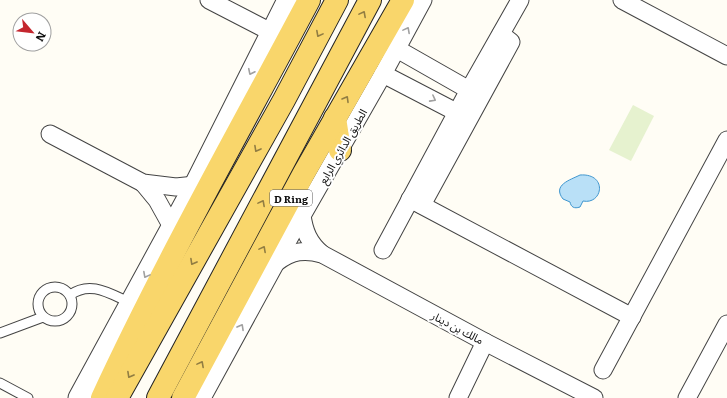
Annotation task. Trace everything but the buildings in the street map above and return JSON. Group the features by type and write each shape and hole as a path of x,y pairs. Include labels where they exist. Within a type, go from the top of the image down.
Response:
{"main road":[{"path":"102,398 138,322 309,0"},
{"path":"117,398 284,100 337,0"},
{"name":"D Ring","path":"158,398 370,0"},
{"name":"D Ring","path":"182,398 304,173 403,0"},
{"path":"335,118 340,150"}],"street":[{"path":"209,0 271,32"},
{"path":"79,398 195,185 288,0"},
{"name":"الطريق الدائري الرابع","path":"202,398 302,215 383,74 423,0"},
{"path":"416,202 469,90 520,0"},
{"path":"622,0 727,56"},
{"path":"271,32 273,67"},
{"path":"383,250 416,202 511,42 501,34"},
{"path":"397,49 469,90"},
{"path":"383,74 458,112"},
{"path":"50,134 143,183 171,186 195,185"},
{"path":"603,370 721,164 727,140"},
{"path":"143,183 157,200 172,227"},
{"path":"416,202 632,317"},
{"name":"مالك بن دينار","path":"302,215 303,224 310,241 322,254"},
{"name":"مالك بن دينار","path":"277,262 293,252 308,251 322,254 485,342 594,398"},
{"path":"687,398 722,343 727,324"},
{"path":"458,398 485,342"},
{"path":"90,398 106,371 123,353"}],"lane":[{"path":"56,286 66,291 70,295 72,307 66,318 54,321 48,320 39,312 37,306 40,294 49,287 56,286"},
{"path":"70,295 81,289 97,288 131,302"},
{"path":"0,333 43,317"},
{"path":"0,383 28,398"}],"green space":[{"path":"633,105 654,116 631,161 609,150"}],"water":[{"path":"580,175 589,176 595,179 599,183 600,189 595,198 590,201 583,201 580,207 574,208 570,202 563,199 560,194 560,190 567,181"}]}
